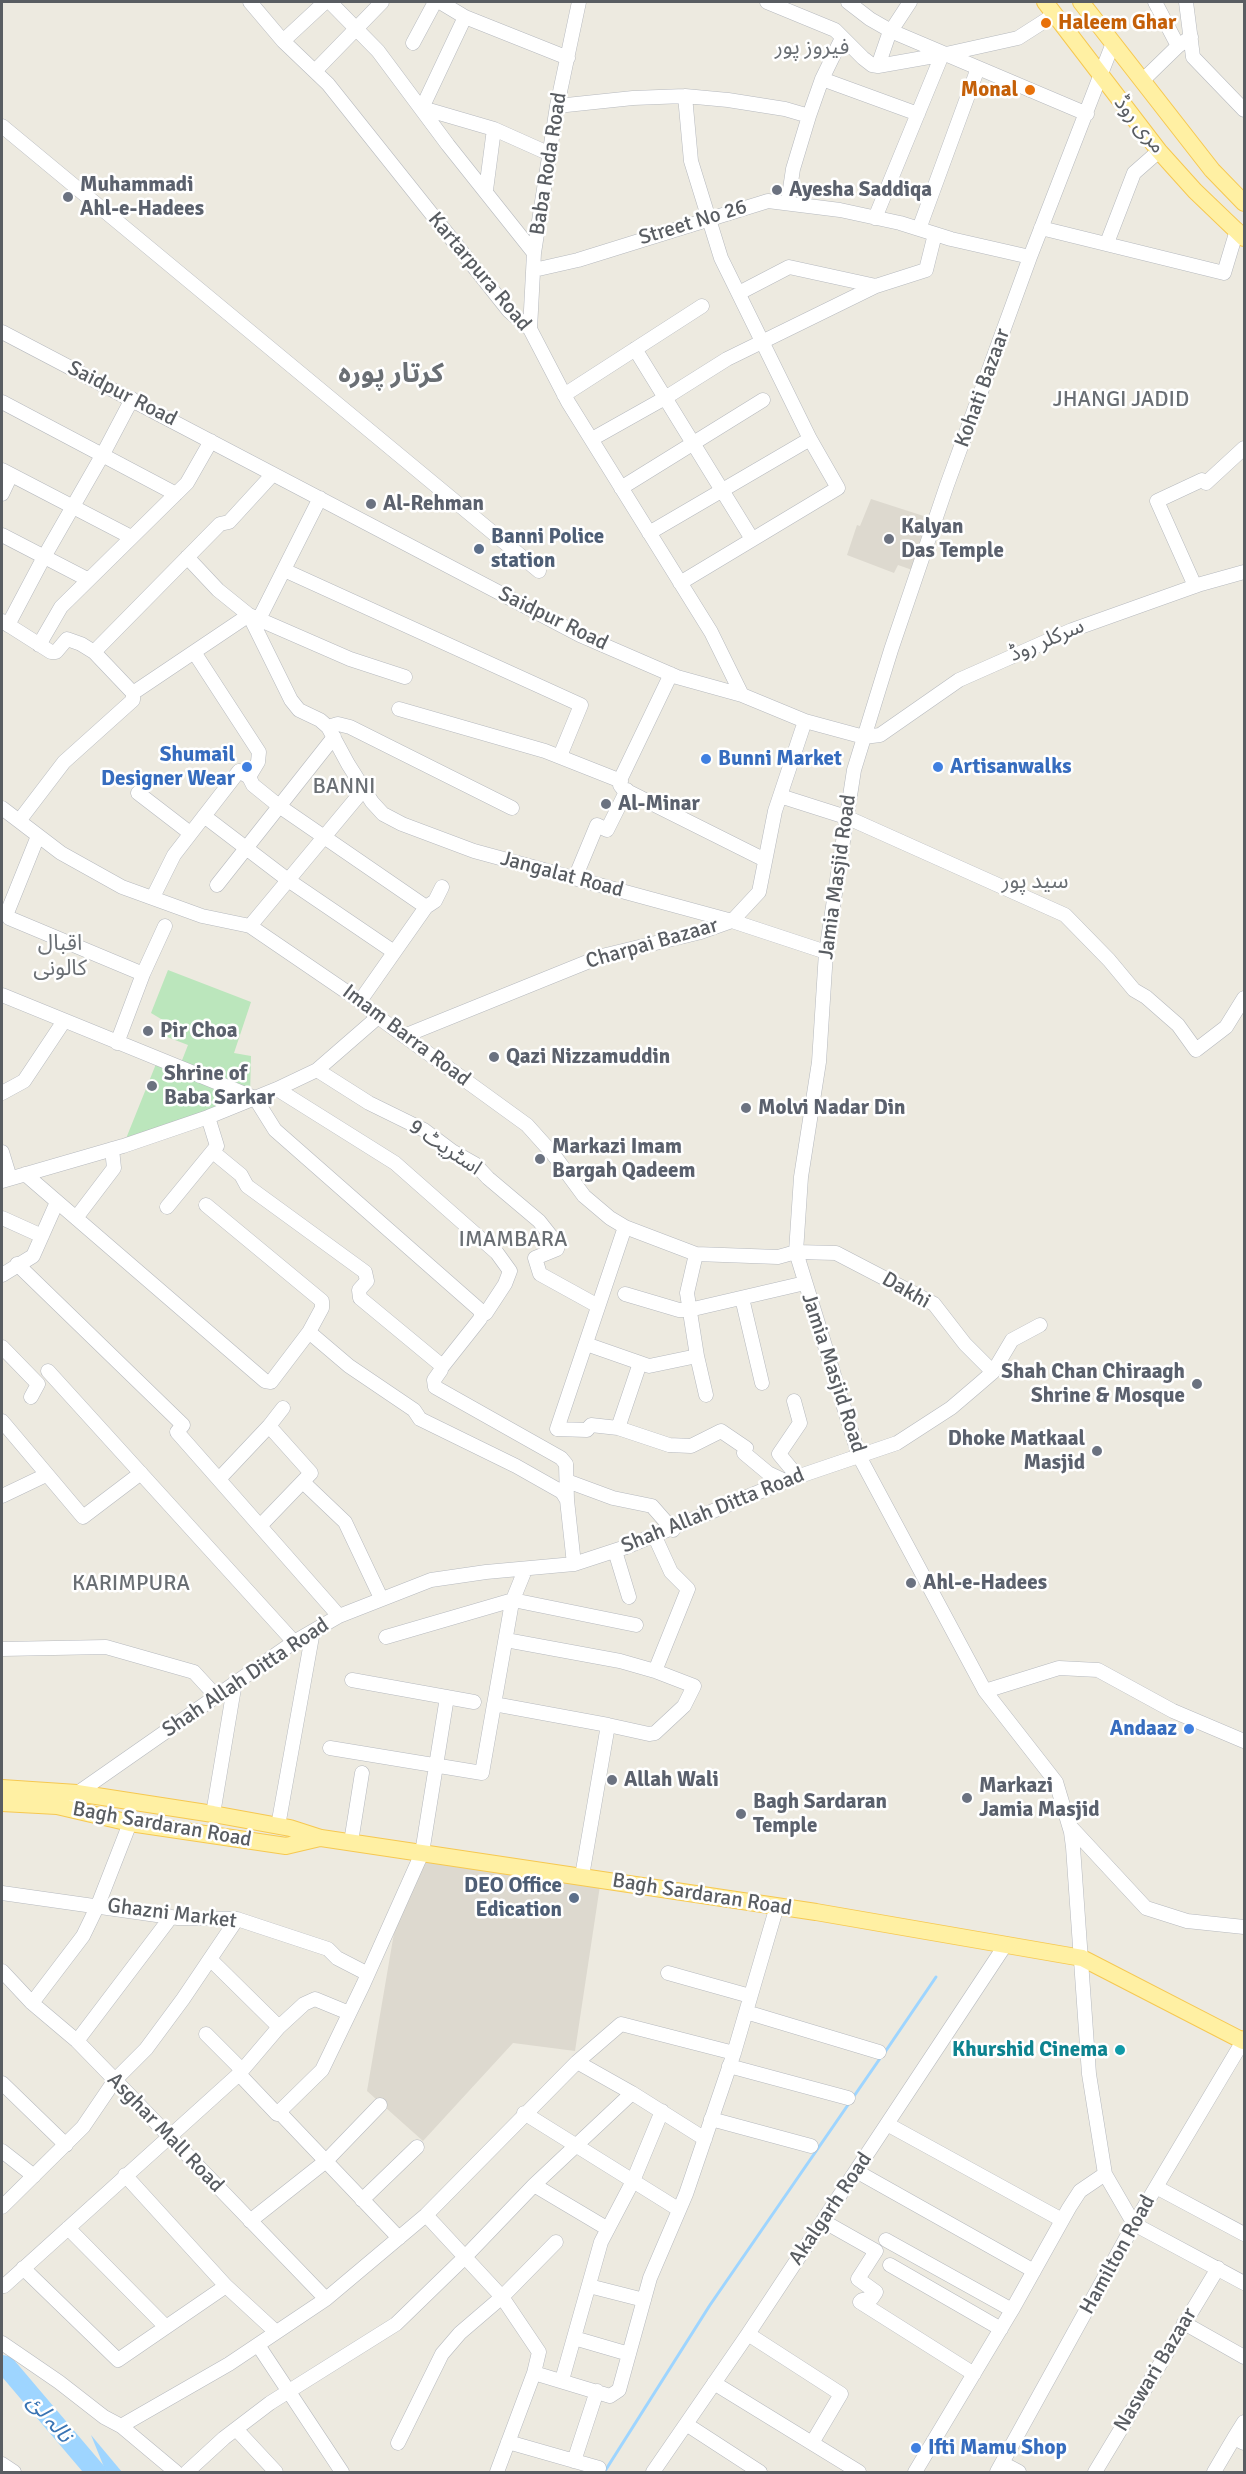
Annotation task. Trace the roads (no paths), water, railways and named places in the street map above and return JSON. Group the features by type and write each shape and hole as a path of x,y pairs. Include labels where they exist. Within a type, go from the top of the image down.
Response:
{"main road":[{"name":"مری روڈ","path":"1081,2 1212,170 1245,203"},
{"name":"مری روڈ","path":"1049,8 1159,151 1194,191 1241,234"},
{"name":"Bagh Sardaran Road","path":"2,1788 77,1793 213,1814 278,1826 321,1838 777,1906 1082,1958 1244,2040"},
{"name":"Bagh Sardaran Road","path":"2,1803 57,1806 130,1823 286,1846 321,1838"},
{"path":"211,1834 213,1814"}],"street":[{"name":"Kartarpura Road","path":"250,2 283,41 315,71 509,311 530,329 564,394 711,632 742,695"},
{"path":"283,41 325,2"},
{"path":"330,2 378,51 448,145 534,253"},
{"path":"315,71 382,2"},
{"path":"414,43 435,2"},
{"path":"440,2 465,17 568,58"},
{"path":"767,2 835,30 863,58 872,65 878,66 944,55 1018,38 1049,8"},
{"path":"848,2 891,31 1087,114"},
{"path":"878,66 891,31 910,2"},
{"path":"1155,2 1178,46"},
{"path":"1186,2 1193,57 1245,110"},
{"name":"Baba Roda Road","path":"530,329 534,253 576,3"},
{"path":"422,108 465,17"},
{"path":"1142,81 1178,46 1191,37"},
{"path":"788,202 793,169 809,116 822,79 842,38"},
{"name":"Kohati Bazaar","path":"864,737 947,485 1030,257 1113,43"},
{"path":"875,218 944,55"},
{"path":"919,229 978,68"},
{"path":"822,79 918,114"},
{"path":"557,106 633,98 685,96 784,108 809,116"},
{"path":"680,583 838,488 810,438 721,258 691,161 685,96"},
{"path":"422,108 494,129 550,154"},
{"path":"2,126 539,571"},
{"path":"486,190 494,129"},
{"path":"1107,243 1134,173 1159,151"},
{"name":"Street No 26","path":"534,270 578,260 768,201 788,202 875,218 1030,257"},
{"path":"1041,228 1224,273 1241,234"},
{"path":"592,439 665,398 727,358 876,286 926,270 935,234"},
{"path":"739,293 789,267 876,286"},
{"path":"564,394 702,306"},
{"name":"Saidpur Road","path":"2,332 580,635 671,674 742,695 805,721 864,737"},
{"path":"635,349 752,539"},
{"path":"19,821 64,762 133,700 133,693 94,652 81,644 67,639 56,652 39,645 5,623 73,507 132,399"},
{"path":"621,488 763,400"},
{"path":"2,402 176,494"},
{"path":"649,534 810,438"},
{"path":"39,645 61,607 187,483 211,441"},
{"path":"1195,586 1157,501 1204,482 1245,448"},
{"path":"2,494 6,472 131,537"},
{"path":"94,652 220,524 230,522 273,474"},
{"path":"133,693 194,652 254,617 284,570 320,498"},
{"path":"2,535 87,579"},
{"path":"187,557 218,590 254,617 350,659 405,677"},
{"path":"284,570 581,705 560,756"},
{"name":"سرکلر روڈ","path":"864,737 880,735 966,676 1072,630 1195,586 1245,572"},
{"path":"250,926 364,789 331,732 320,720 299,710 291,700 254,617"},
{"path":"194,652 259,752 260,758 249,777"},
{"path":"575,878 597,825 607,830 671,674"},
{"path":"399,709 560,756 624,786 765,860"},
{"name":"Charpai Bazaar","path":"404,1036 602,956 701,932 732,921 759,892 780,796 805,721"},
{"path":"217,885 279,806 338,724 350,727 512,808"},
{"name":"Jamia Masjid Road","path":"864,737 854,770 826,952 819,1062 801,1177 796,1252 859,1456 985,1691 1056,1782 1069,1824 1073,1847 1089,2074 1105,2174"},
{"path":"153,897 174,855 239,771 249,777 253,785 279,806 426,907"},
{"name":"Jangalat Road","path":"364,789 383,814 474,851 732,921 826,952"},
{"path":"138,794 190,834"},
{"path":"780,796 846,817 1065,915 1109,960 1134,990 1146,997 1178,1025 1196,1050 1226,1027 1240,1002 1245,998"},
{"name":"Imam Barra Road","path":"2,808 61,853 122,887 202,916 250,926 360,1001 378,1017 526,1125 554,1154 584,1196 610,1218 625,1227 696,1254 778,1257 796,1252"},
{"path":"204,816 288,880 394,952"},
{"path":"38,836 7,913 9,918 143,974"},
{"path":"360,1001 426,907 435,901 442,887"},
{"path":"117,1043 143,974 165,926"},
{"path":"3,1001 64,1021 255,1098 275,1130 482,1312 481,1316"},
{"path":"2,1152 6,1180 112,1149 208,1117 317,1070 378,1017"},
{"path":"2,1093 24,1081 64,1021"},
{"name":"اسٹریٹ 9","path":"317,1070 369,1103 424,1130 475,1164 538,1221 559,1246 535,1258 540,1274 598,1306"},
{"path":"277,1089 395,1163 497,1253 510,1271 499,1294 486,1313 481,1316 442,1367 434,1380 435,1387 561,1458 566,1464 567,1500 574,1564"},
{"path":"167,1207 217,1146 208,1117"},
{"path":"76,1218 114,1168 112,1149"},
{"path":"213,1152 241,1175 247,1185 365,1272 368,1281 359,1290 360,1298 442,1367"},
{"path":"25,1174 268,1382 274,1380 309,1332 322,1308 322,1301 206,1204"},
{"path":"2,1275 33,1256 57,1202"},
{"path":"2,1218 42,1236"},
{"path":"625,1227 557,1429 587,1430 591,1425 618,1428 669,1445 691,1446 721,1431 746,1448 744,1453 768,1473 791,1479"},
{"name":"Dakhi","path":"796,1252 836,1253 934,1304 965,1344 993,1372"},
{"path":"696,1254 687,1293 706,1395"},
{"path":"17,1264 183,1425 177,1432 339,1616"},
{"path":"625,1294 679,1310 689,1310 805,1284"},
{"path":"742,1298 762,1383"},
{"path":"859,1456 897,1443 951,1408 993,1372 1011,1340 1041,1325"},
{"path":"309,1332 349,1366 390,1396 414,1410 420,1419 516,1466 562,1492 567,1500"},
{"path":"586,1344 650,1366 697,1356"},
{"path":"2,1347 36,1381 37,1387 31,1397"},
{"path":"618,1428 640,1362"},
{"path":"48,1371 294,1642"},
{"path":"791,1479 779,1454 800,1423 795,1401"},
{"path":"219,1479 283,1408"},
{"path":"2,1421 83,1517 141,1473"},
{"path":"260,1526 310,1476 310,1470 268,1426"},
{"name":"Shah Allah Ditta Road","path":"57,1806 294,1642 339,1616 431,1580 486,1572 574,1564 673,1530 791,1479 859,1456"},
{"path":"2,1496 46,1475"},
{"path":"567,1481 613,1498 652,1506 673,1530"},
{"path":"303,1483 345,1522 355,1538 381,1598"},
{"path":"655,1536 671,1572 688,1589 655,1671"},
{"path":"615,1551 629,1597"},
{"path":"330,1748 482,1773 513,1600 525,1570"},
{"path":"386,1637 513,1600 636,1625"},
{"path":"278,1826 313,1631"},
{"path":"494,1704 652,1733 684,1706 694,1686 620,1661 506,1640"},
{"path":"2,1649 106,1647 194,1672 216,1696"},
{"path":"985,1691 1059,1668 1098,1670 1173,1712 1245,1741"},
{"path":"352,1680 474,1702"},
{"path":"213,1814 235,1682"},
{"path":"206,2034 274,2114 280,2112 322,2070 422,1853 447,1697"},
{"path":"582,1876 608,1725"},
{"path":"351,1842 362,1773"},
{"path":"32,2003 83,1936 98,1905 130,1823"},
{"path":"1069,1824 1146,1908 1187,1921 1245,1927"},
{"name":"Ghazni Market","path":"2,1893 171,1917 237,1919 328,1949 337,1958 368,1974"},
{"path":"534,2373 610,2396 619,2390 650,2278 686,2194 705,2139 777,1906"},
{"path":"77,2041 171,1917"},
{"path":"2,2205 83,2127 115,2080 146,2049 211,1960 237,1919"},
{"name":"Akalgarh Road","path":"653,2472 748,2334 1006,1944"},
{"path":"211,1960 279,2027"},
{"name":"Asghar Mall Road","path":"2,1971 32,2003 77,2041 326,2299"},
{"path":"668,1973 750,1996"},
{"path":"2,2285 4,2286 240,2072 279,2027 304,2004 315,1999 349,2013"},
{"path":"746,2012 879,2052"},
{"path":"121,2426 229,2364 326,2299 426,2216 524,2114 577,2062 621,2024 848,2098"},
{"name":"Hamilton Road","path":"1000,2468 1134,2224 1244,2040"},
{"path":"577,2062 662,2111 705,2139"},
{"path":"2,2083 66,2145"},
{"path":"192,2471 236,2429 288,2392 396,2324 534,2185 632,2093"},
{"path":"250,2221 326,2161 380,2105"},
{"path":"562,2380 602,2242 633,2181 662,2111"},
{"path":"280,2112 399,2238"},
{"path":"524,2114 678,2209"},
{"path":"711,2119 811,2146"},
{"path":"887,2124 1062,2220"},
{"path":"362,2200 417,2147"},
{"path":"2,2151 34,2176"},
{"path":"856,2171 1034,2271"},
{"path":"915,2472 1080,2191 1105,2174 1134,2224 1245,2283"},
{"path":"125,2175 226,2286 276,2332"},
{"path":"534,2185 608,2229"},
{"path":"1156,2187 1245,2234"},
{"path":"426,2216 502,2297 539,2352 534,2373 497,2472"},
{"path":"823,2221 876,2251 858,2280 876,2292 872,2298 860,2302 974,2374"},
{"path":"68,2228 166,2327"},
{"path":"886,2240 1012,2310"},
{"path":"398,2443 442,2354 460,2333 502,2297 556,2242"},
{"path":"890,2265 1001,2329"},
{"path":"23,2268 118,2360 226,2286"},
{"name":"Naswari Bazaar","path":"1095,2472 1218,2268"},
{"path":"589,2286 644,2300"},
{"path":"1184,2323 1245,2357"},
{"path":"748,2334 841,2394 812,2443"},
{"path":"574,2338 629,2354"},
{"path":"2,2343 59,2382 104,2417 121,2426 177,2472"},
{"path":"258,2345 342,2472"},
{"path":"714,2383 859,2472"},
{"path":"574,2461 597,2391"},
{"path":"1214,2472 1239,2440 1245,2422"},
{"path":"687,2424 759,2472"},
{"path":"236,2429 276,2472"},
{"path":"508,2442 599,2468"},
{"path":"2,2464 14,2472"},
{"path":"1000,2468 1019,2472"}],"water":[{"name":"نالہ لئ","path":"91,2435 122,2472 106,2472"}],"waterway":[{"path":"885,2052 936,1977"},
{"path":"605,2471 710,2305 881,2057"},
{"name":"نالہ لئ","path":"2,2365 6,2366 96,2472"}],"place":[{"name":"Haleem Ghar","path":"1046,23"},
{"name":"Monal","path":"1030,90"},
{"name":"Ayesha Saddiqa","path":"777,190"},
{"name":"Muhammadi Ahl-e-Hadees","path":"68,197"},
{"name":"Al-Rehman","path":"371,504"},
{"name":"Kalyan Das Temple","path":"889,539"},
{"name":"Banni Police station","path":"479,549"},
{"name":"Bunni Market","path":"706,759"},
{"name":"Shumail Designer Wear","path":"247,767"},
{"name":"Artisanwalks","path":"938,767"},
{"name":"Al-Minar","path":"606,804"},
{"name":"Pir Choa","path":"148,1031"},
{"name":"Qazi Nizzamuddin","path":"494,1057"},
{"name":"Shrine of Baba Sarkar","path":"152,1086"},
{"name":"Molvi Nadar Din","path":"746,1108"},
{"name":"Markazi Imam Bargah Qadeem","path":"540,1159"},
{"name":"Shah Chan Chiraagh Shrine & Mosque","path":"1197,1384"},
{"name":"Dhoke Matkaal Masjid","path":"1097,1451"},
{"name":"Ahl-e-Hadees","path":"911,1583"},
{"name":"Andaaz","path":"1189,1729"},
{"name":"Allah Wali","path":"612,1780"},
{"name":"Markazi Jamia Masjid","path":"967,1798"},
{"name":"Bagh Sardaran Temple","path":"741,1814"},
{"name":"DEO Office Edication","path":"574,1898"},
{"name":"Khurshid Cinema","path":"1120,2050"},
{"name":"Ifti Mamu Shop","path":"916,2448"}],"district":[{"name":"فیروز پور","path":"812,48"},
{"name":"کرتار پورہ","path":"391,375"},
{"name":"JHANGI JADID","path":"1121,400"},
{"name":"BANNI","path":"344,787"},
{"name":"سید پور","path":"1035,882"},
{"name":"اقبال کالونی","path":"60,956"},
{"name":"IMAMBARA","path":"513,1240"},
{"name":"KARIMPURA","path":"131,1584"}]}
